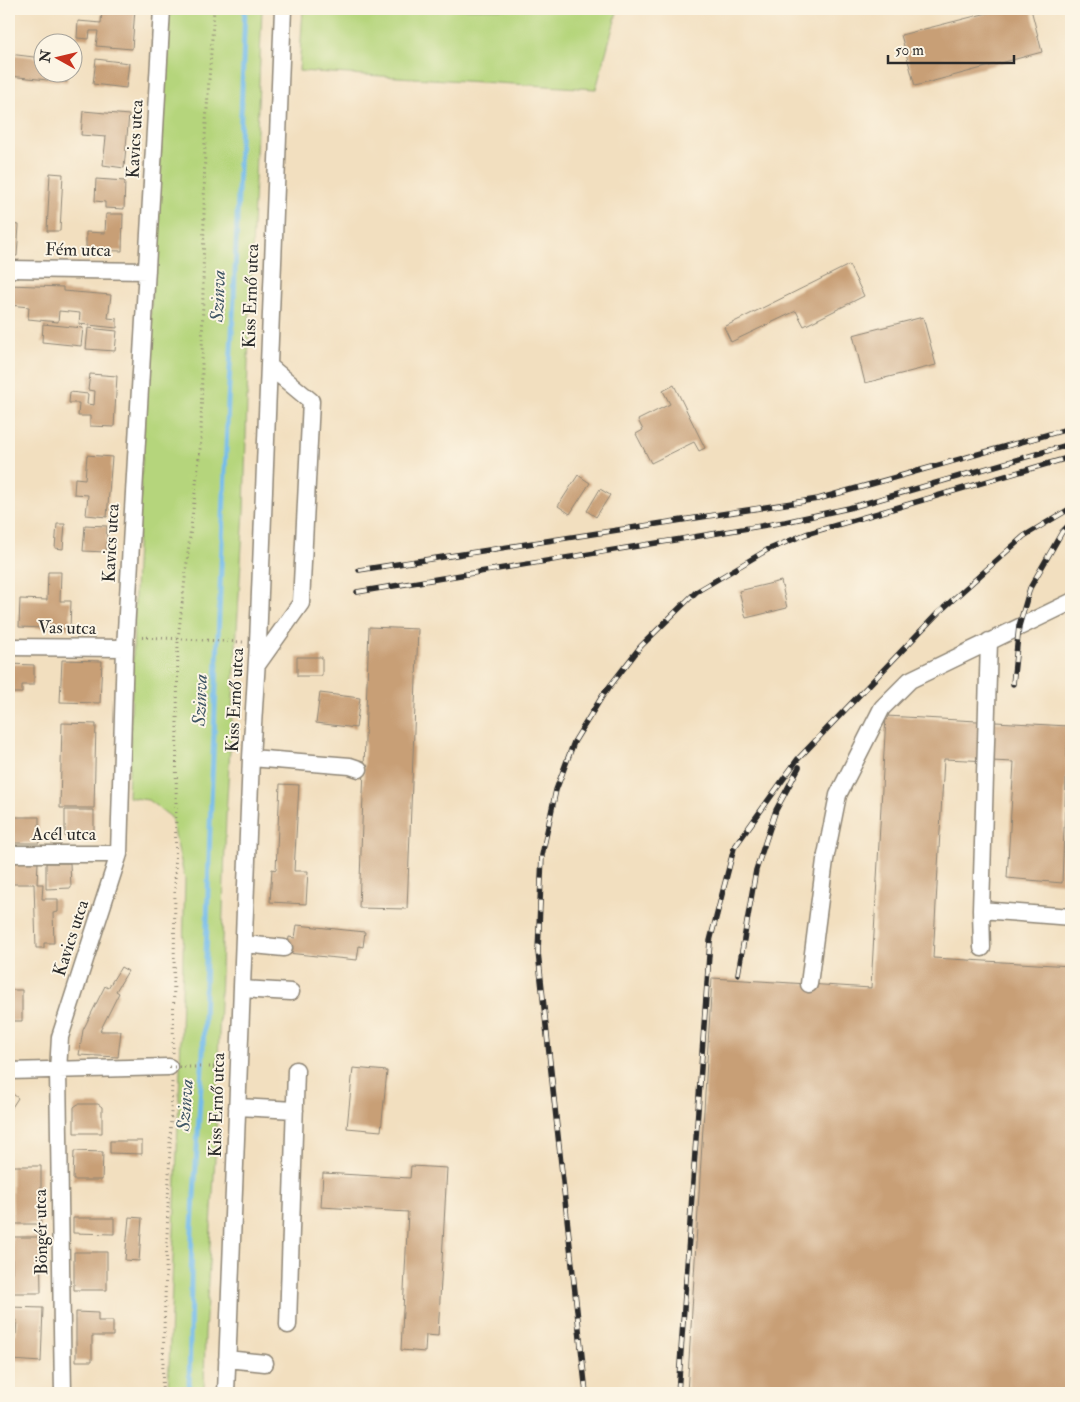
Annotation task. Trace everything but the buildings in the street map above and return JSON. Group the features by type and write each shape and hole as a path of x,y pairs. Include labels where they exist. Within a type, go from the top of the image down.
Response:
{"street":[{"name":"Kavics utca","path":"58,1071 60,1037 119,854 125,648 162,9"},
{"name":"Kiss Ernő utca","path":"226,1393 283,9"},
{"name":"Fém utca","path":"9,270 147,271"},
{"path":"257,664 301,604 311,400 269,366"},
{"path":"809,984 826,860 838,795 882,708 910,680 1071,602"},
{"path":"982,948 981,910 989,641"},
{"name":"Vas utca","path":"9,647 125,648"},
{"path":"251,758 350,766 359,769"},
{"name":"Acél utca","path":"9,854 119,854"},
{"path":"981,910 1071,917"},
{"path":"244,944 284,948"},
{"path":"242,989 291,992"},
{"path":"9,1071 58,1071 171,1061"},
{"path":"288,1325 296,1070"},
{"name":"Böngér utca","path":"58,1071 63,1393"},
{"path":"237,1107 295,1110"},
{"path":"227,1358 264,1363"}],"path":[{"path":"162,1393 171,1061 178,639 202,441 205,137 214,9"},
{"path":"125,648 143,636 236,642"},
{"path":"171,1061 213,1066"}],"green space":[{"path":"168,9 262,9 249,325 244,511 226,816 215,1157 205,1334 204,1393 168,1393 185,879 171,817 148,800 128,797 136,565"},
{"path":"303,9 618,9 596,89 299,71"}],"waterway":[{"name":"Szinva","path":"189,1393 192,1228 203,1053 210,827 245,9"}],"railway":[{"path":"359,570 818,499 1071,428"},
{"path":"357,592 785,522 849,508 1071,444"},
{"path":"586,1393 538,952 542,855 556,790 574,742 603,695 641,646 696,592 767,550 806,534 1071,457"},
{"path":"678,1393 710,941 734,848 797,760 938,613 1024,536 1071,508"},
{"path":"1013,684 1019,626 1030,588 1062,532 1071,523"},
{"path":"738,974 756,870 776,810 799,767"}]}
